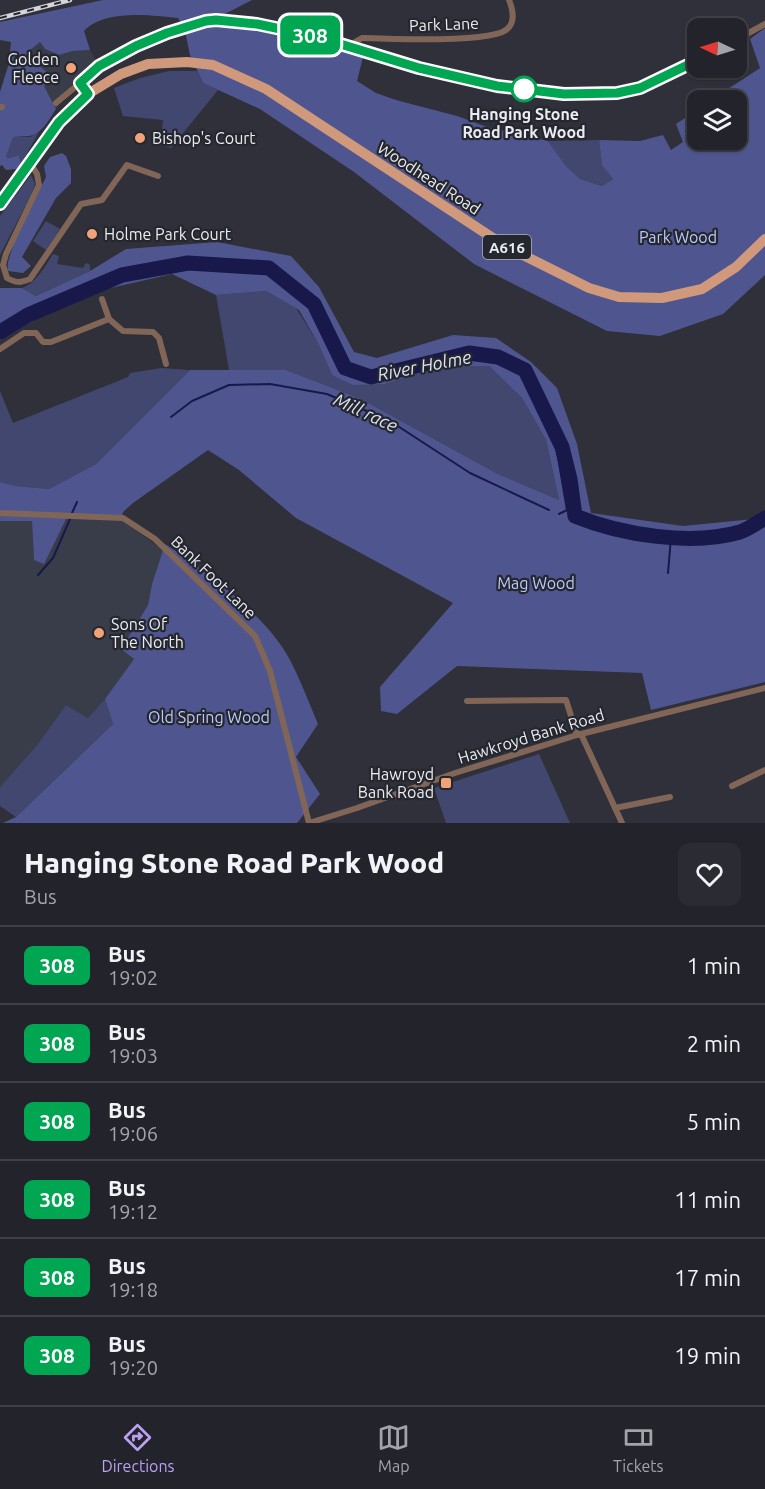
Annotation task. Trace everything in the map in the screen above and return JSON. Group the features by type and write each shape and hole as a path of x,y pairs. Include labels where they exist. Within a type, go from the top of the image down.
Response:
{"main road":[{"name":"Woodhead Road","path":"31,164 59,122 88,94 121,74 148,64 187,62 213,65 266,89 505,246 589,288 619,297 662,298 702,289 736,267 765,239"},
{"name":"A616","path":"0,204 31,164"}],"street":[{"name":"Park Lane","path":"352,47 362,38 430,39 496,36 508,29 513,20 509,0"},
{"path":"56,103 99,66 136,46 167,33 216,20 257,24 314,36 419,68 497,86 564,94 617,93 640,88 687,65"},
{"path":"747,34 765,24"},
{"path":"80,83 88,94"},
{"path":"31,164 37,174 39,185 3,265 5,275 14,282 30,279 81,204 102,200 127,165 158,176"},
{"path":"102,299 109,320 123,331 153,332 159,338 166,364"},
{"path":"0,349 24,333 36,333 43,342 51,342 109,320"},
{"name":"Bank Foot Lane","path":"0,513 123,518 156,539 255,636 270,671 309,823"},
{"name":"Hawkroyd Bank Road","path":"309,823 579,734 765,688"},
{"path":"467,702 566,700 579,734 621,823"},
{"path":"732,786 765,770"},
{"path":"615,808 670,797"}],"shaded area":[{"path":"40,42 45,49 59,55 90,50 96,61 70,87 56,109 44,86 49,74 36,63 29,51"},
{"path":"169,71 197,71 203,83 218,90 171,148 160,145 163,120 123,116 114,88 140,78"},
{"path":"39,132 21,164 19,155 6,157 13,136 30,137"},
{"path":"599,140 602,164 613,179 602,186 580,179 566,166 548,141"},
{"path":"31,175 35,184 32,193 0,255 0,216"},
{"path":"46,221 60,229 46,250 33,241"},
{"path":"53,254 59,256 57,264 83,268 86,263 90,265 90,271 36,296 22,288 36,278"},
{"path":"266,291 296,308 318,343 332,375 385,384 444,366 489,366 522,398 546,440 559,500 498,474 361,399 286,370 229,370 216,295"},
{"path":"161,368 190,370 96,464 49,489 0,482 0,391 13,423 128,377 130,373"},
{"path":"66,519 121,520 163,550 148,605 121,649 134,659 88,718 66,705 37,745 0,787 0,521 32,521 34,560"},
{"path":"105,699 113,724 16,817 0,806 0,787 37,745 66,705 88,718"},
{"path":"539,754 570,823 446,823 434,788"}],"green space":[{"name":"Park Wood","path":"103,0 252,0 223,15 315,33 365,49 357,81 376,93 487,127 548,141 566,166 580,179 602,186 613,179 602,165 599,140 640,141 663,135 671,150 683,142 676,124 687,117 687,150 747,150 747,90 726,90 760,68 750,39 765,28 765,275 723,314 660,336 607,331 474,264 354,172 260,109 203,83 190,55 185,31 178,18 142,15 115,16 103,19 84,31 90,50 59,55 45,49 40,42 29,51 36,63 49,74 50,80 44,86 56,109 45,126 37,133 13,137 6,157 19,155 21,164 17,169 6,170 2,165 0,166 0,92 9,63 11,42 0,40 0,22"},
{"path":"62,153 66,156 71,169 71,183 56,198 22,257 31,266 23,273 8,271 8,260 14,242 46,177 44,166 50,157"},
{"name":"Mag Wood","path":"217,242 291,256 319,287 354,352 377,358 453,335 496,338 531,362 557,388 577,444 591,513 683,526 765,518 765,682 651,710 642,673 457,666 397,714 381,711 380,687 453,603 296,518 239,470 208,450 133,503 123,512 121,520 66,519 44,564 34,560 32,521 0,521 0,482 49,489 96,464 190,370 286,370 361,399 498,474 559,500 546,440 522,398 489,366 444,366 385,384 353,385 332,375 318,343 299,310 266,291 216,295 172,274 106,289 40,317 0,340 0,288 22,288 36,296 90,271 126,249"},
{"name":"Old Spring Wood","path":"165,544 235,596 267,628 290,660 318,724 296,757 320,794 297,823 3,823 16,817 113,724 105,699 134,659 121,649 148,605"}],"waterway":[{"name":"River Holme","path":"0,332 28,315 122,275 188,263 269,268 314,304 345,368 371,377 469,353 498,357 525,370 562,447 570,479 575,516 593,523 635,533 679,538 721,536 740,532 765,518"},
{"name":"Mill race","path":"171,417 192,401 229,385 270,384 327,394 390,421 470,473 549,510"},
{"name":"Mill race","path":"554,434 567,510 559,514"},
{"name":"Mill race","path":"72,513 77,502"},
{"name":"Mill race","path":"38,575 53,558 70,519"},
{"path":"668,573 671,537"}],"railway":[{"path":"0,18 70,0"}],"bus line":[{"name":"308","path":"0,204 31,164 59,122 88,94 80,83 99,66 136,46 167,33 206,21 257,24 314,36 419,68 497,86 564,94 617,93 640,88 687,66"}],"place":[{"name":"Golden Fleece","path":"71,68"},
{"name":"Hanging Stone Road Park Wood","path":"524,89"},
{"name":"Bishop's Court","path":"140,138"},
{"name":"Holme Park Court","path":"92,234"},
{"name":"Sons Of The North","path":"99,633"},
{"name":"Hawroyd Bank Road","path":"446,783"}]}
